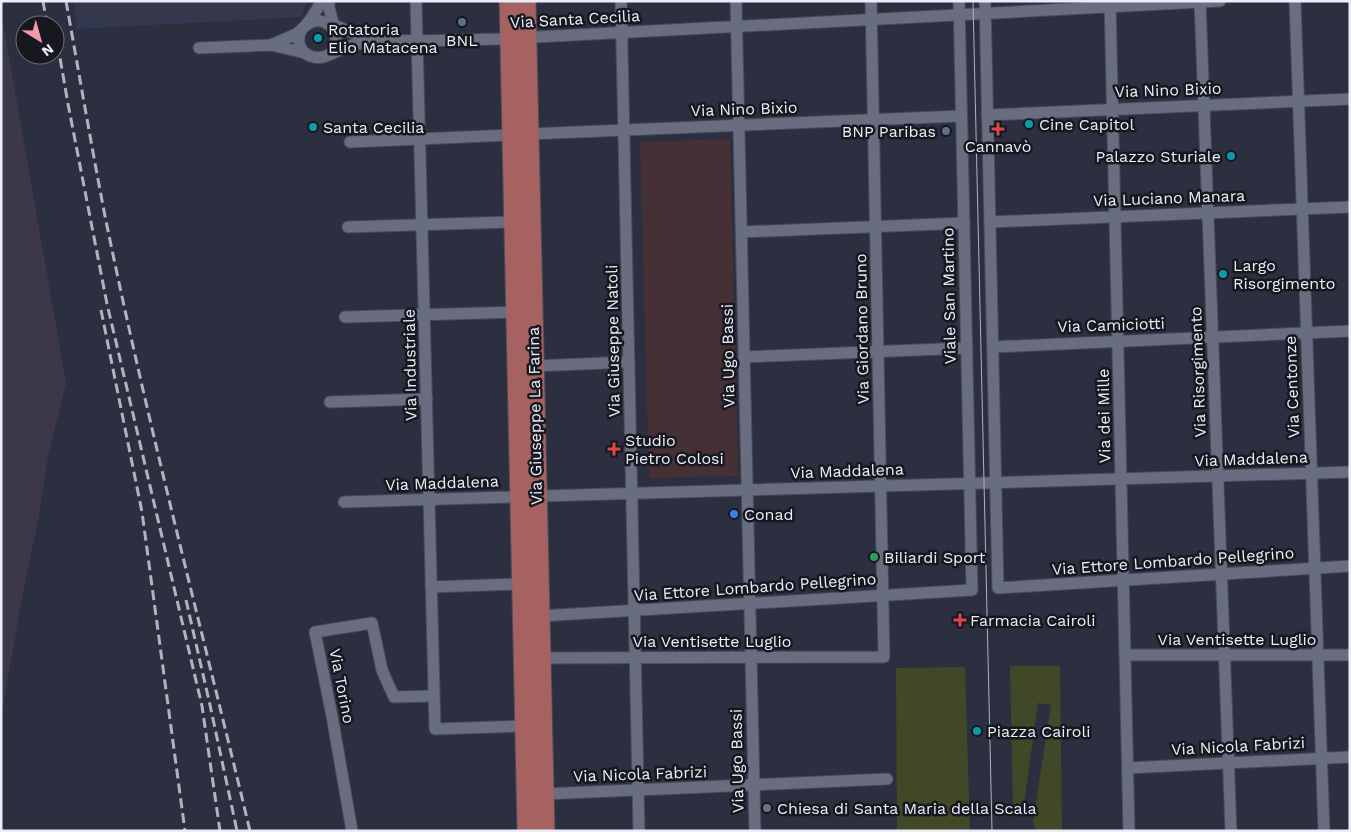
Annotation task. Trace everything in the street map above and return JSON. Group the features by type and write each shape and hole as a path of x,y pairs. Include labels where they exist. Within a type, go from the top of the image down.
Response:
{"main road":[{"name":"Via Giuseppe La Farina","path":"508,1 518,38"},
{"name":"Via Giuseppe La Farina","path":"526,1 518,38 520,135 534,366 528,497 521,584 527,831"},
{"name":"Via Giuseppe La Farina","path":"520,135 513,222 515,312 528,497 540,616 545,831"}],"street":[{"path":"322,1 303,28 299,40 305,53 310,57 316,58 328,55 336,43 329,1"},
{"name":"Via Industriale","path":"416,1 435,729 524,726"},
{"name":"Via Giuseppe Natoli","path":"622,1 640,831"},
{"name":"Via Ugo Bassi","path":"736,1 755,831"},
{"name":"Via Giordano Bruno","path":"871,1 884,656"},
{"name":"Viale San Martino","path":"959,1 972,590"},
{"path":"985,1 996,483"},
{"name":"Via Santa Cecilia","path":"332,27 358,36 382,40 418,41 518,38 985,14 1110,4 1220,1"},
{"name":"Via Centonze","path":"1295,1 1324,831"},
{"name":"Via Risorgimento","path":"1200,2 1231,831"},
{"name":"Via dei Mille","path":"1110,4 1129,831"},
{"path":"271,45 315,21 320,21 332,27"},
{"name":"Via Santa Cecilia","path":"328,55 352,45 382,40"},
{"path":"199,48 271,45 305,53"},
{"name":"Via Nino Bixio","path":"987,114 1350,99"},
{"name":"Via Nino Bixio","path":"350,142 961,116"},
{"name":"Via Luciano Manara","path":"990,222 1350,207"},
{"path":"348,227 513,222"},
{"path":"742,232 964,223"},
{"path":"345,317 515,312"},
{"name":"Via Camiciotti","path":"993,347 1350,331"},
{"path":"744,358 967,348"},
{"path":"534,366 629,362"},
{"path":"330,402 427,399"},
{"name":"Via Maddalena","path":"344,502 1350,472"},
{"name":"Via Ettore Lombardo Pellegrino","path":"996,483 998,588 1350,566"},
{"path":"431,586 521,584"},
{"name":"Via Ettore Lombardo Pellegrino","path":"540,616 972,590"},
{"name":"Via Torino","path":"352,831 315,632 372,623 382,670 394,697 434,696"},
{"name":"Via Ventisette Luglio","path":"1125,656 1350,654"},
{"name":"Via Ventisette Luglio","path":"541,658 884,656"},
{"name":"Via Nicola Fabrizi","path":"1128,768 1350,757"},
{"name":"Via Nicola Fabrizi","path":"544,794 886,779"}],"shaded area":[{"path":"73,1 307,1 302,17 77,29"},
{"path":"1,11 66,383 48,456 38,521 22,598 1,718"},
{"path":"730,139 738,476 649,478 640,142"}],"green space":[{"path":"1010,666 1060,666 1062,831 1036,831 1033,822 1051,705 1038,703 1023,811 1013,808"},
{"path":"965,667 970,831 897,831 896,668"}],"tram line":[{"path":"973,1 992,831"}],"railway":[{"path":"43,1 45,15"},
{"path":"66,1 121,293 156,447 250,831"},
{"path":"61,65 107,304 202,706 220,831"},
{"path":"101,310 142,512 185,831"},
{"path":"186,600 237,831"}],"place":[{"name":"BNL","path":"462,22"},
{"name":"Rotatoria Elio Matacena","path":"318,38"},
{"name":"Cine Capitol","path":"1029,124"},
{"name":"Santa Cecilia","path":"313,127"},
{"name":"Cannavò","path":"998,129"},
{"name":"BNP Paribas","path":"946,131"},
{"name":"Palazzo Sturiale","path":"1231,156"},
{"name":"Largo Risorgimento","path":"1223,274"},
{"name":"Studio Pietro Colosi","path":"614,449"},
{"name":"Conad","path":"734,514"},
{"name":"Biliardi Sport","path":"874,557"},
{"name":"Farmacia Cairoli","path":"960,620"},
{"name":"Piazza Cairoli","path":"977,731"},
{"name":"Chiesa di Santa Maria della Scala","path":"767,808"}]}
